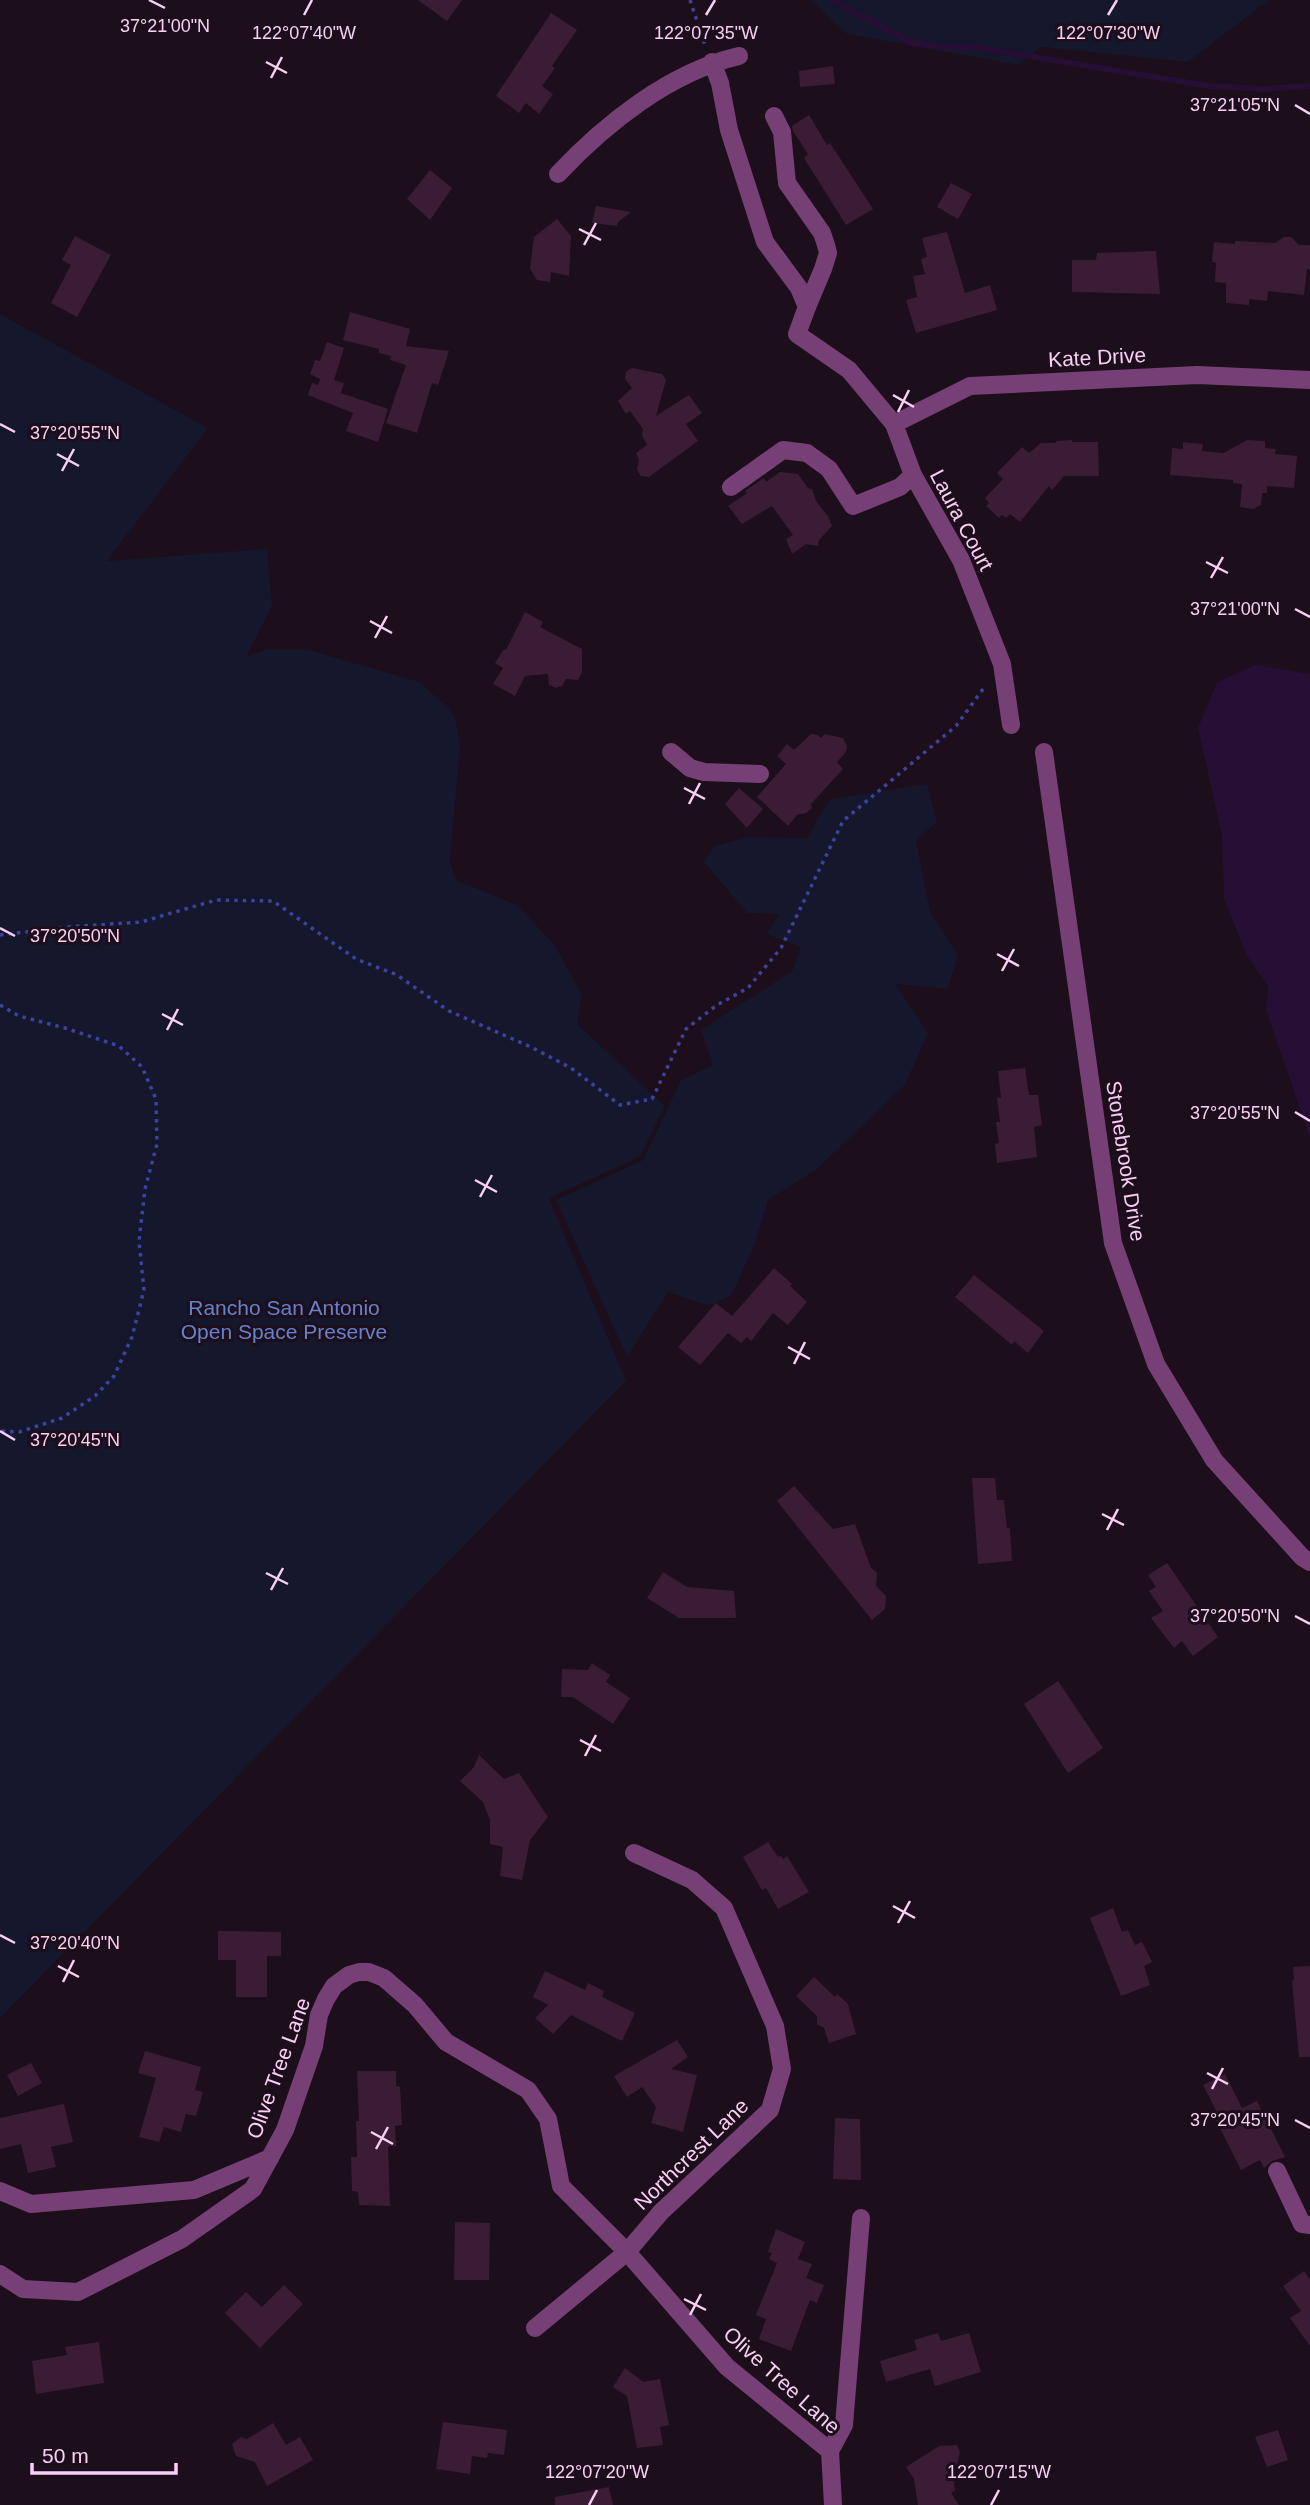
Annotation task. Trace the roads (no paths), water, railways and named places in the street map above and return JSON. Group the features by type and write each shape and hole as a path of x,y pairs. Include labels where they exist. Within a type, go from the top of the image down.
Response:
{"street":[{"path":"558,174 616,121 648,98 712,62 739,56"},
{"path":"712,62 720,83 729,130 765,242 799,288 807,307"},
{"path":"774,116 782,132 787,183 822,233 828,253 807,307"},
{"name":"Laura Court","path":"807,307 797,334 849,370 894,424 913,475 961,560 1002,664 1011,725"},
{"name":"Kate Drive","path":"894,424 970,386 1197,375 1310,380"},
{"path":"731,487 783,450 807,453 829,469 853,506 900,487 913,475"},
{"path":"671,752 690,768 704,772 760,774"},
{"name":"Stonebrook Drive","path":"1044,752 1113,1243 1156,1364 1214,1460 1302,1557 1310,1562"},
{"name":"Northcrest Lane","path":"535,2329 627,2252 661,2212 769,2110 782,2069 775,2026 724,1908 692,1880 634,1853"},
{"name":"Olive Tree Lane","path":"0,2274 23,2289 78,2292 182,2239 254,2189 285,2130 314,2046 319,2015 326,1999 334,1986 349,1975 369,1972 384,1978 415,2005 446,2042 528,2090 548,2119 561,2186 627,2252 727,2367 830,2451 833,2505"},
{"path":"0,2191 31,2204 194,2190 270,2158"},
{"path":"1277,2171 1301,2224 1310,2225"},
{"path":"830,2451 844,2425 861,2218"}],"waterway":[{"path":"832,0 912,43 974,47 1209,86 1263,89 1310,86"}],"park label":[{"name":"Rancho San Antonio Open Space Preserve","path":"284,1319"}]}
